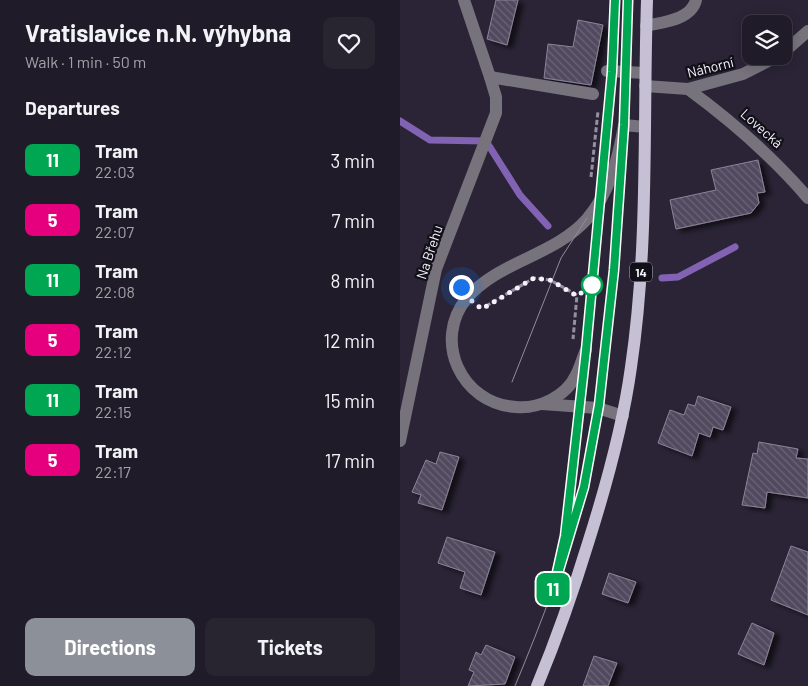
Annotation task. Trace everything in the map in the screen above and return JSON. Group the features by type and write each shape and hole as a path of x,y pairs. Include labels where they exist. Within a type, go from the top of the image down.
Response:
{"main road":[{"name":"14","path":"537,686 572,595 616,447 632,366 642,272 647,0"}],"street":[{"name":"Na Břehu","path":"400,441 436,270 496,113 496,97 464,0"},
{"path":"646,26 677,19 692,10 696,0"},
{"path":"792,45 808,31"},
{"name":"Náhorní","path":"645,86 688,89 743,74 760,65"},
{"path":"607,71 645,72"},
{"path":"490,77 596,99"},
{"name":"Lovecká","path":"688,89 742,130 780,165 808,198"},
{"path":"586,350 576,377 565,390 540,404 524,408 495,403 480,396 462,378 452,350 452,330 458,312 468,298 498,274 551,247 571,234 588,218 608,186 614,171 624,125 645,127"},
{"path":"540,404 598,408 623,416"}],"path":[{"path":"590,184 596,99"},
{"path":"468,298 482,309 534,278 550,280 577,296 572,342"}],"building":[{"path":"496,0 518,0 507,45 487,39"},
{"path":"578,20 603,25 591,85 544,78 548,44 573,47"},
{"path":"758,160 765,192 757,193 759,203 751,213 676,229 670,200 716,190 711,170"},
{"path":"698,396 731,407 723,430 713,427 710,437 699,433 692,456 658,443 670,410 684,415 688,404 695,406"},
{"path":"759,442 798,449 796,458 808,459 808,498 767,492 765,508 742,505 753,453 757,454"},
{"path":"440,452 459,457 442,510 418,503 421,495 412,492 426,460 436,464"},
{"path":"447,537 495,552 481,595 460,588 465,572 438,563"},
{"path":"791,546 808,552 808,615 771,600"},
{"path":"609,573 636,582 628,603 602,594"},
{"path":"752,623 774,633 764,665 738,654"},
{"path":"486,645 515,657 505,684 468,686 474,672 469,670 476,652 481,655"},
{"path":"594,656 617,663 608,686 583,686"}],"waterway":[{"path":"400,121 430,140 486,141 520,195 548,226"},
{"path":"662,278 678,277 735,247"}],"tram line":[{"path":"565,536 613,71 615,0"},
{"name":"11","path":"615,0 612,72 586,350 578,406 565,536 553,590 584,487 599,405 614,270 624,125 628,0"},
{"path":"515,686 544,612 570,537 584,486 594,434 610,304 618,217 628,0"},
{"path":"512,382 561,258 587,218"}],"route":[{"path":"461,287 468,298 482,309 534,278 550,280 577,296 592,285"}]}
